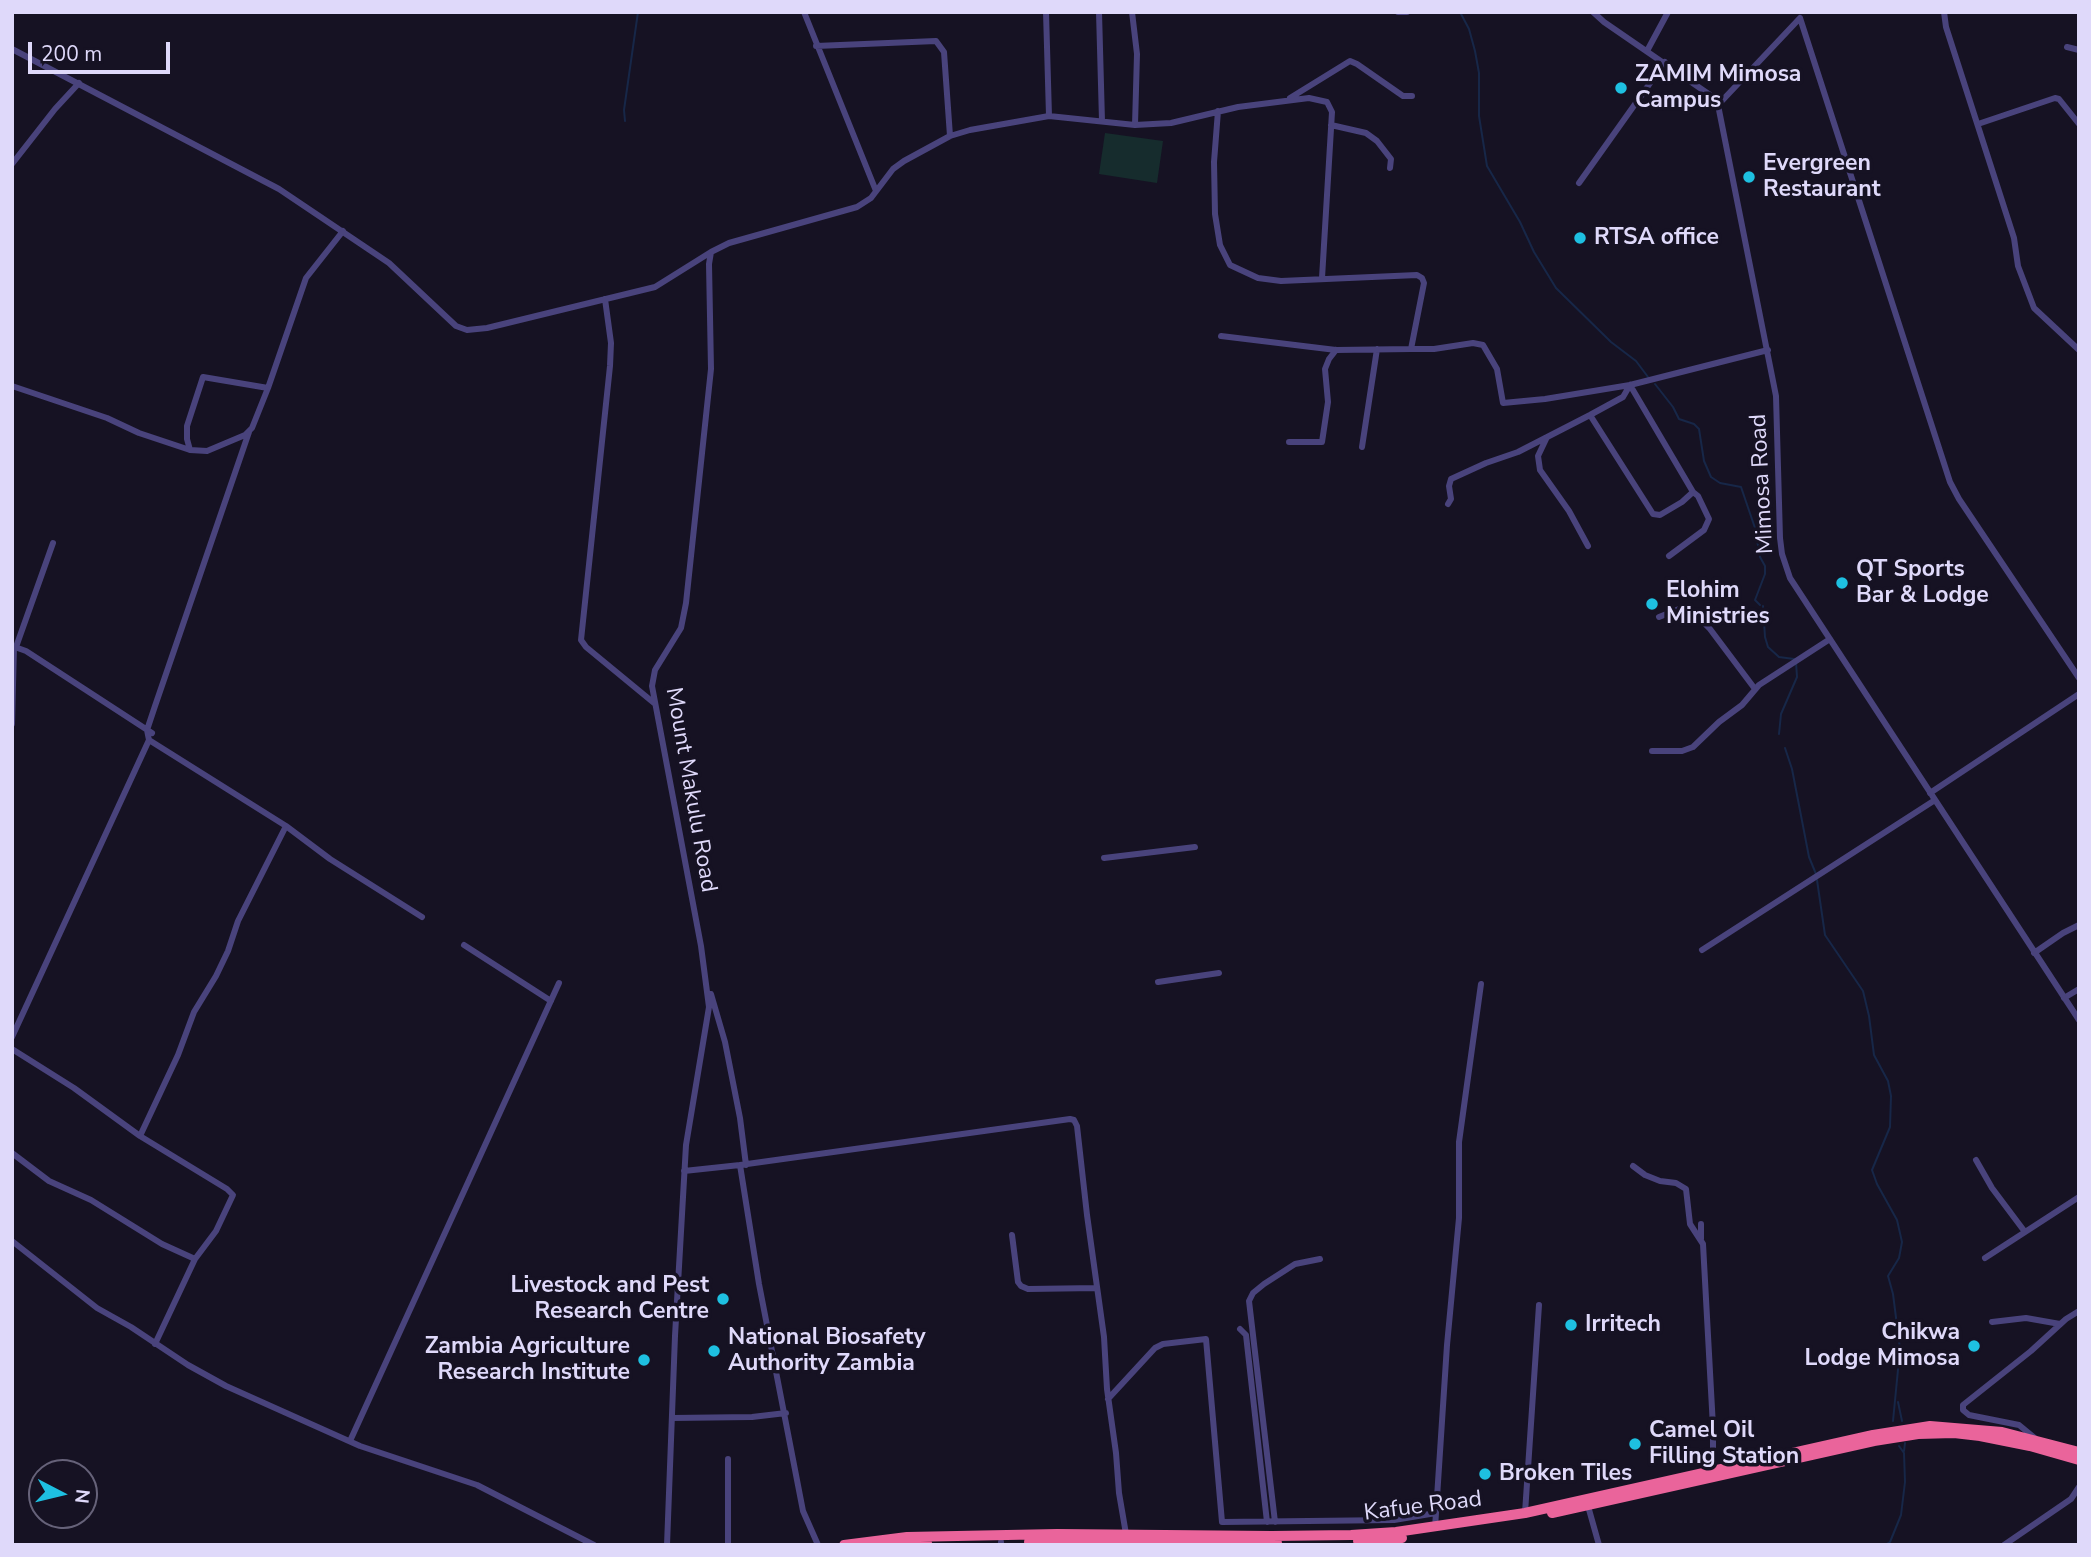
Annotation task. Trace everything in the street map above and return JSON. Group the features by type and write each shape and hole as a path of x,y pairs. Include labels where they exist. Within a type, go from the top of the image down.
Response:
{"highway":[{"name":"Kafue Road","path":"897,1545 1346,1535 1435,1528 1525,1513 1713,1469 1917,1427 1984,1429 2079,1452"},
{"name":"Kafue Road","path":"844,1545 907,1537 1257,1544 1418,1536 1497,1525 1874,1441 1918,1434 1954,1433 1980,1436 2079,1460"}],"street":[{"path":"804,12 876,191"},
{"path":"1046,12 1049,116"},
{"path":"1099,12 1102,121"},
{"path":"1132,12 1137,54 1135,125"},
{"path":"1398,12 1407,12"},
{"path":"1593,12 1713,97 1718,105 1799,15"},
{"path":"1647,51 1668,12"},
{"path":"1944,12 1946,27 2014,238 2018,265 2034,308 2079,350"},
{"path":"1799,15 1950,482 2079,678"},
{"path":"816,47 936,41 944,52 950,136"},
{"path":"2067,47 2079,50"},
{"path":"12,49 279,189 388,263 456,326 467,330 487,328 655,287 729,243 857,207 876,191 893,169 950,136 997,124 1049,116 1135,125 1171,123 1218,111 1309,98 1323,100 1329,105 1331,125 1322,278"},
{"path":"1285,100 1347,61 1357,64 1403,96 1412,96"},
{"path":"1578,183 1665,62"},
{"path":"12,164 55,108 79,83"},
{"path":"1978,124 2054,98 2059,99 2079,124"},
{"name":"Mimosa Road","path":"1718,105 1778,412 1779,522 1782,554 1790,578 2079,1020"},
{"path":"1218,111 1214,200 1217,231 1224,257 1236,269 1258,278 1303,281 1417,275 1422,278 1423,292 1411,349"},
{"path":"1331,125 1366,133 1377,141 1391,159 1390,168"},
{"path":"12,1037 150,734 249,432 268,388 306,278 343,231"},
{"name":"Mount Makulu Road","path":"667,1545 684,1171 693,1093 708,1019 707,985 652,686 655,670 679,635 686,603 712,369 709,264 711,252"},
{"path":"606,299 611,343 610,366 581,640 654,703"},
{"path":"1221,336 1336,350 1434,349 1473,343 1483,345 1497,369 1503,403 1630,385 1768,350"},
{"path":"1362,447 1377,349"},
{"path":"1289,442 1318,444 1324,439 1329,390 1325,369 1336,350"},
{"path":"190,450 187,426 203,377 268,388"},
{"path":"1448,504 1451,499 1451,479 1518,452 1590,415 1623,397 1630,385"},
{"path":"1630,385 1693,492 1698,496 1709,519 1707,525 1669,556"},
{"path":"12,386 190,450 213,449 249,432"},
{"path":"1590,415 1653,514 1660,515 1693,492"},
{"path":"1548,435 1538,456 1540,470 1569,511 1588,546"},
{"path":"12,724 14,647 53,542"},
{"path":"1659,617 1679,609 1693,612 1713,633 1755,689"},
{"path":"1652,751 1682,751 1693,747 1742,705 1755,689 1830,639"},
{"path":"14,647 26,651 286,826 330,859 422,917"},
{"path":"1930,793 2079,694"},
{"path":"1702,950 1935,800"},
{"path":"140,1136 178,1055 194,1012 216,976 238,921 286,826"},
{"path":"1104,858 1195,847"},
{"path":"2034,953 2079,925"},
{"path":"464,945 551,1001"},
{"path":"1158,982 1219,973"},
{"path":"350,1441 559,983"},
{"path":"1435,1528 1447,1345 1459,1218 1459,1142 1481,984"},
{"path":"707,985 725,1042 740,1118 743,1165 759,1284 803,1511 818,1545"},
{"path":"2064,998 2079,989"},
{"path":"12,1049 233,1195 216,1231 195,1259 155,1344"},
{"path":"684,1171 1073,1119 1077,1126 1104,1338 1108,1399 1116,1453 1121,1540"},
{"path":"12,1153 49,1181 91,1200 162,1244 195,1259"},
{"path":"1976,1160 1992,1188 2025,1231"},
{"path":"1633,1166 1645,1175 1660,1181 1676,1182 1686,1189 1690,1224 1704,1247 1713,1469"},
{"path":"1985,1258 2079,1197"},
{"path":"1701,1239 1702,1224"},
{"path":"1012,1234 1018,1282 1021,1286 1028,1289 1097,1288"},
{"path":"12,1241 97,1308 226,1386 350,1441 477,1485 594,1545"},
{"path":"1272,1536 1250,1301 1264,1284 1295,1264 1320,1259"},
{"path":"1525,1513 1539,1305"},
{"path":"2037,1441 2028,1430 2019,1425 1966,1413 1963,1405 2079,1311"},
{"path":"1992,1322 2026,1318 2060,1325"},
{"path":"1240,1329 1246,1335 1271,1522"},
{"path":"1108,1399 1155,1348 1163,1344 1206,1339 1222,1522 1394,1520 1436,1513"},
{"path":"672,1418 752,1417 786,1413"},
{"path":"728,1459 729,1545"},
{"path":"2004,1545 2071,1499 2079,1487"},
{"path":"1588,1506 1599,1545"},
{"path":"1346,1521 1346,1535"}],"green space":[{"path":"1105,133 1163,141 1157,183 1099,174"}],"waterway":[{"path":"625,121 624,110 638,12"},
{"path":"1460,12 1469,29 1479,73 1479,116 1487,166 1556,288 1611,342 1636,361 1648,377"},
{"path":"1655,384 1679,419 1694,424 1699,429 1704,461 1711,477 1720,483 1741,487 1755,528 1760,557 1765,566 1765,574 1755,600 1760,605"},
{"path":"1763,606 1768,647 1779,657 1794,659"},
{"path":"1779,734 1781,714 1797,677 1796,662"},
{"path":"1785,748 1792,769 1809,857 1816,874"},
{"path":"1817,880 1825,935 1863,991 1874,1055 1888,1081 1891,1096 1890,1127 1872,1170 1897,1220 1902,1242 1899,1258 1888,1276 1900,1349 1893,1421"},
{"path":"1898,1402 1902,1421"},
{"path":"1904,1451 1905,1443"},
{"path":"1885,1545 1890,1542 1901,1515 1905,1482 1904,1453 1899,1446"}],"place":[{"name":"ZAMIM Mimosa Campus","path":"1621,88"},
{"name":"Evergreen Restaurant","path":"1749,177"},
{"name":"RTSA office","path":"1580,238"},
{"name":"QT Sports Bar & Lodge","path":"1842,583"},
{"name":"Elohim Ministries","path":"1652,604"},
{"name":"Livestock and Pest Research Centre","path":"723,1299"},
{"name":"Irritech","path":"1571,1325"},
{"name":"Chikwa Lodge Mimosa","path":"1974,1346"},
{"name":"National Biosafety Authority Zambia","path":"714,1351"},
{"name":"Zambia Agriculture Research Institute","path":"644,1360"},
{"name":"Camel Oil Filling Station","path":"1635,1444"},
{"name":"Broken Tiles","path":"1485,1474"}]}
